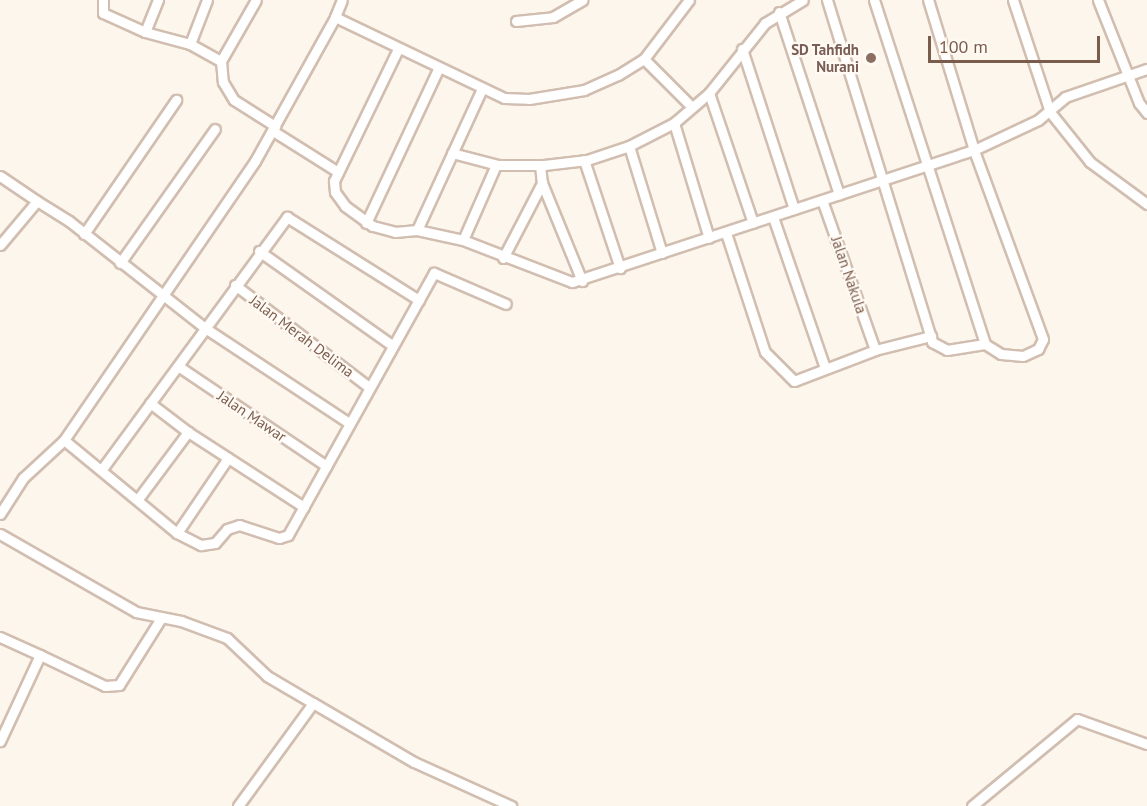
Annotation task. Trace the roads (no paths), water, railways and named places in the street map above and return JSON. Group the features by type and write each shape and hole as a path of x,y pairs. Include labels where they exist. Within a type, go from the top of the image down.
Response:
{"street":[{"path":"103,0 103,13 146,32 190,44 221,61"},
{"path":"146,32 158,0"},
{"path":"190,44 207,0"},
{"path":"256,0 221,61 223,82 234,100 273,131 338,172"},
{"path":"0,514 23,478 64,440 255,161 335,17 342,0"},
{"path":"516,21 562,14 582,0"},
{"path":"335,17 504,98 557,96 604,83 644,59 688,0"},
{"path":"452,153 496,165 540,165 584,160 628,146 674,123 709,93 742,50 779,12 803,0"},
{"path":"826,0 879,180 930,336 936,347 947,350 985,344"},
{"path":"874,0 985,344 1001,354 1023,356 1038,349 1043,339 974,150 928,0"},
{"path":"1013,0 1050,112 1096,167 1147,204"},
{"path":"1098,0 1127,76 1147,113"},
{"path":"779,12 839,194"},
{"path":"398,49 338,172 335,192 351,213 366,223 394,232 417,230 463,240 560,279 582,281 974,150 1050,112 1065,97 1147,69"},
{"path":"742,50 794,209"},
{"path":"644,59 692,107"},
{"path":"366,223 440,67"},
{"path":"417,230 482,88"},
{"path":"709,93 753,223"},
{"path":"84,234 176,100"},
{"path":"674,123 709,238"},
{"path":"120,263 215,129"},
{"path":"628,146 662,253"},
{"path":"584,160 620,268"},
{"path":"463,240 496,165"},
{"path":"540,165 542,183 582,281"},
{"path":"0,176 84,234 206,328 349,423"},
{"path":"503,258 542,183"},
{"name":"Jalan Nakula","path":"822,200 875,350"},
{"path":"0,245 37,201"},
{"path":"102,469 206,328 259,251 287,217 294,219 419,300"},
{"path":"773,217 825,368"},
{"path":"726,233 765,352 794,381 875,350 930,336"},
{"path":"259,251 393,346"},
{"path":"64,440 177,533 201,545 215,543 227,529 239,525 279,538 288,535 369,387 437,273 507,304"},
{"name":"Jalan Merah Delima","path":"235,285 369,387"},
{"name":"Jalan Mawar","path":"178,366 326,466"},
{"path":"150,403 188,432 304,507"},
{"path":"138,499 188,432"},
{"path":"177,533 228,458"},
{"path":"0,534 136,612 181,621 227,638 267,676 414,762 511,806"},
{"path":"0,636 105,686 119,684 161,618"},
{"path":"0,741 40,656"},
{"path":"238,806 313,703"},
{"path":"972,806 1077,718 1147,744"}],"place":[{"name":"SD Tahfidh Nurani","path":"871,58"}]}
